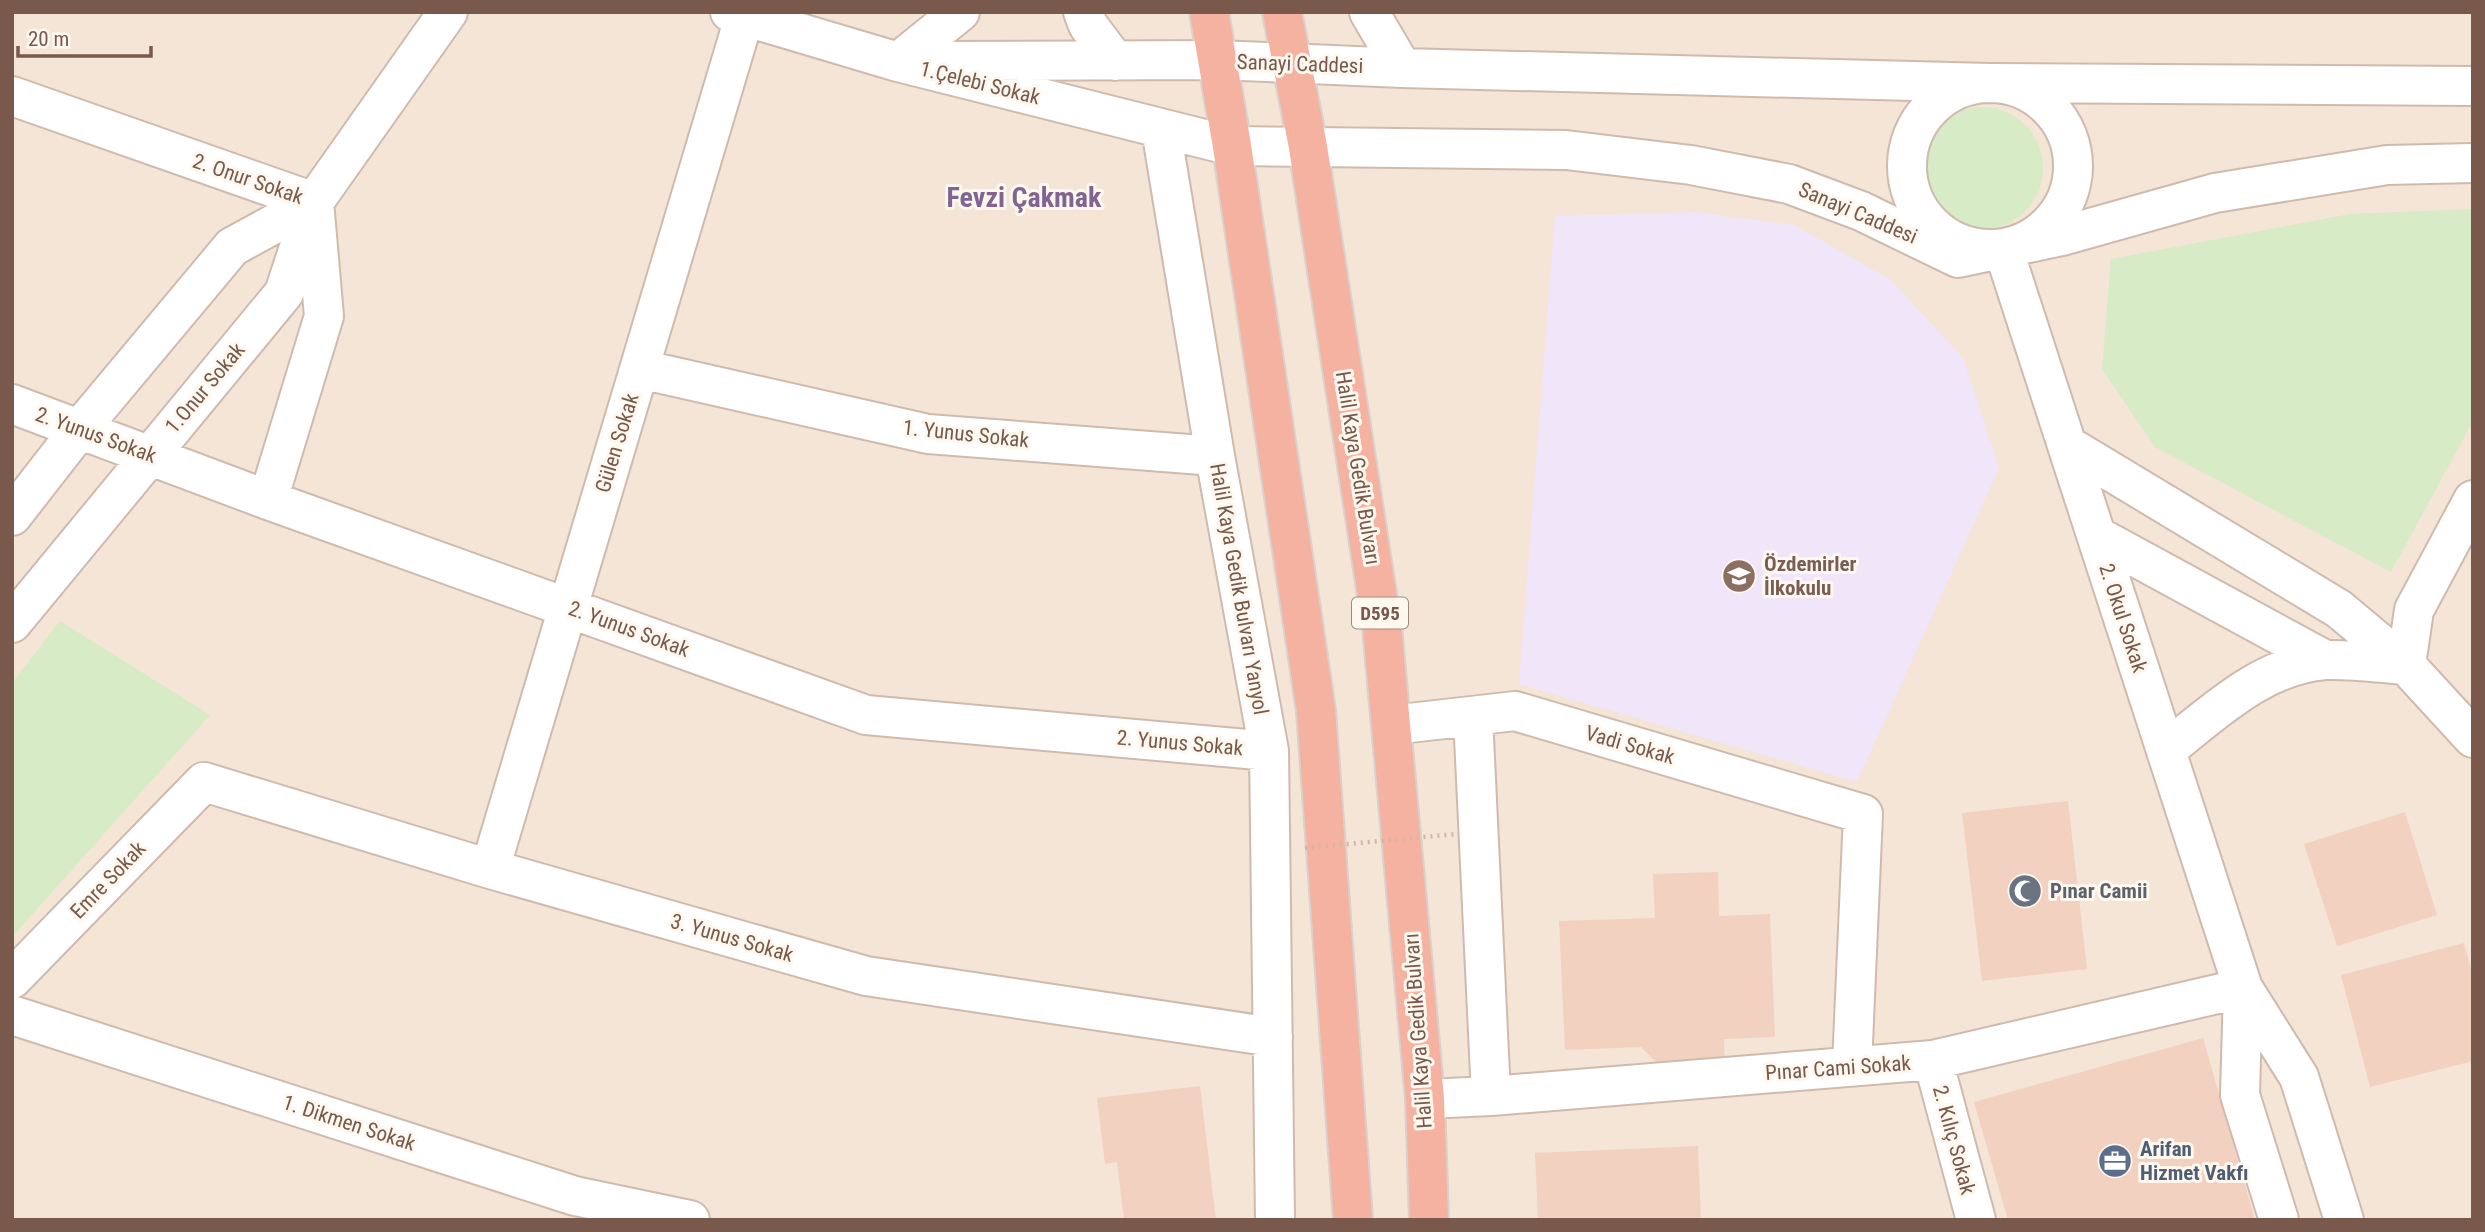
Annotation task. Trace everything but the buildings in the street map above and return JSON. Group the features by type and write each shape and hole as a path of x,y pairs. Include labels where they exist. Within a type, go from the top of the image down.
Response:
{"highway":[{"path":"1209,12 1232,146 1316,711 1353,1220"},
{"name":"Halil Kaya Gedik Bulvarı","path":"1282,12 1308,147 1382,627 1425,1099 1429,1220"}],"street":[{"name":"1.Onur Sokak","path":"12,623 284,293 314,202 448,12"},
{"path":"898,62 960,12"},
{"path":"1083,12 1088,24 1115,61"},
{"path":"1369,12 1402,68"},
{"name":"1.Çelebi Sokak","path":"737,15 898,62 1232,146"},
{"name":"Gülen Sokak","path":"490,869 640,369 737,15"},
{"name":"Sanayi Caddesi","path":"898,62 1218,61 1990,83 2473,86"},
{"path":"1990,83 2015,87 2036,98 2055,115 2067,136 2072,160 2071,184 2062,207 2047,226 2027,240 2003,248 1982,249 1943,235 1927,221 1915,203 1908,183 1910,141 1919,122 1932,106 1949,94 1969,86 1990,83"},
{"name":"2. Onur Sokak","path":"12,96 314,202 324,316 268,500"},
{"name":"Halil Kaya Gedik Bulvarı Yanyol","path":"1161,129 1215,456 1269,751 1275,1220"},
{"name":"Sanayi Caddesi","path":"1232,146 1566,150 1691,165 1789,184 1861,211 1958,258 2062,236 2215,193 2387,165 2473,163"},
{"name":"1.Onur Sokak","path":"12,516 79,430 232,247 314,202"},
{"name":"2. Okul Sokak","path":"2003,248 2243,988 2299,1077 2344,1220"},
{"name":"1. Yunus Sokak","path":"640,369 928,434 1215,456"},
{"name":"2. Yunus Sokak","path":"12,404 268,500 866,715 1269,751"},
{"path":"2067,445 2339,609 2406,665 2473,738"},
{"path":"2406,665 2414,610 2473,500"},
{"path":"2097,536 2325,660"},
{"path":"2166,750 2232,698 2282,669 2325,660 2406,665"},
{"name":"Vadi Sokak","path":"1392,725 1515,711 1863,814 1852,1066"},
{"path":"1473,716 1491,1096"},
{"name":"3. Yunus Sokak","path":"204,782 490,869 866,976 1272,1037"},
{"name":"Emre Sokak","path":"12,979 204,782"},
{"name":"2. Okul Sokak","path":"2243,988 2240,1095 2279,1220"},
{"name":"Pınar Cami Sokak","path":"1425,1099 1933,1060 2243,988"},
{"name":"1. Dikmen Sokak","path":"12,1014 575,1196 690,1220"},
{"name":"2. Kılıç Sokak","path":"1933,1060 1976,1220"}],"path":[{"path":"1305,848 1456,834"}],"shaded area":[{"path":"12,12 2473,12 2473,1220 12,1220"},
{"name":"Özdemirler İlkokulu","path":"1695,212 1794,225 1891,280 1963,358 1999,468 1857,782 1519,684 1555,216"}],"green space":[{"path":"1982,107 2005,112 2025,125 2038,145 2043,168 2038,191 2025,211 2005,224 1982,229 1959,224 1939,211 1926,191 1921,168 1926,145 1939,125 1959,112"},
{"path":"2473,209 2473,421 2391,572 2155,447 2102,369 2111,259 2350,214"},
{"path":"60,621 210,715 12,937 12,683"}],"place":[{"name":"Özdemirler İlkokulu","path":"1739,576"},
{"name":"Pınar Camii","path":"2025,891"},
{"name":"Arifan Hizmet Vakfı","path":"2115,1161"}],"district":[{"name":"Fevzi Çakmak","path":"1024,197"}]}
